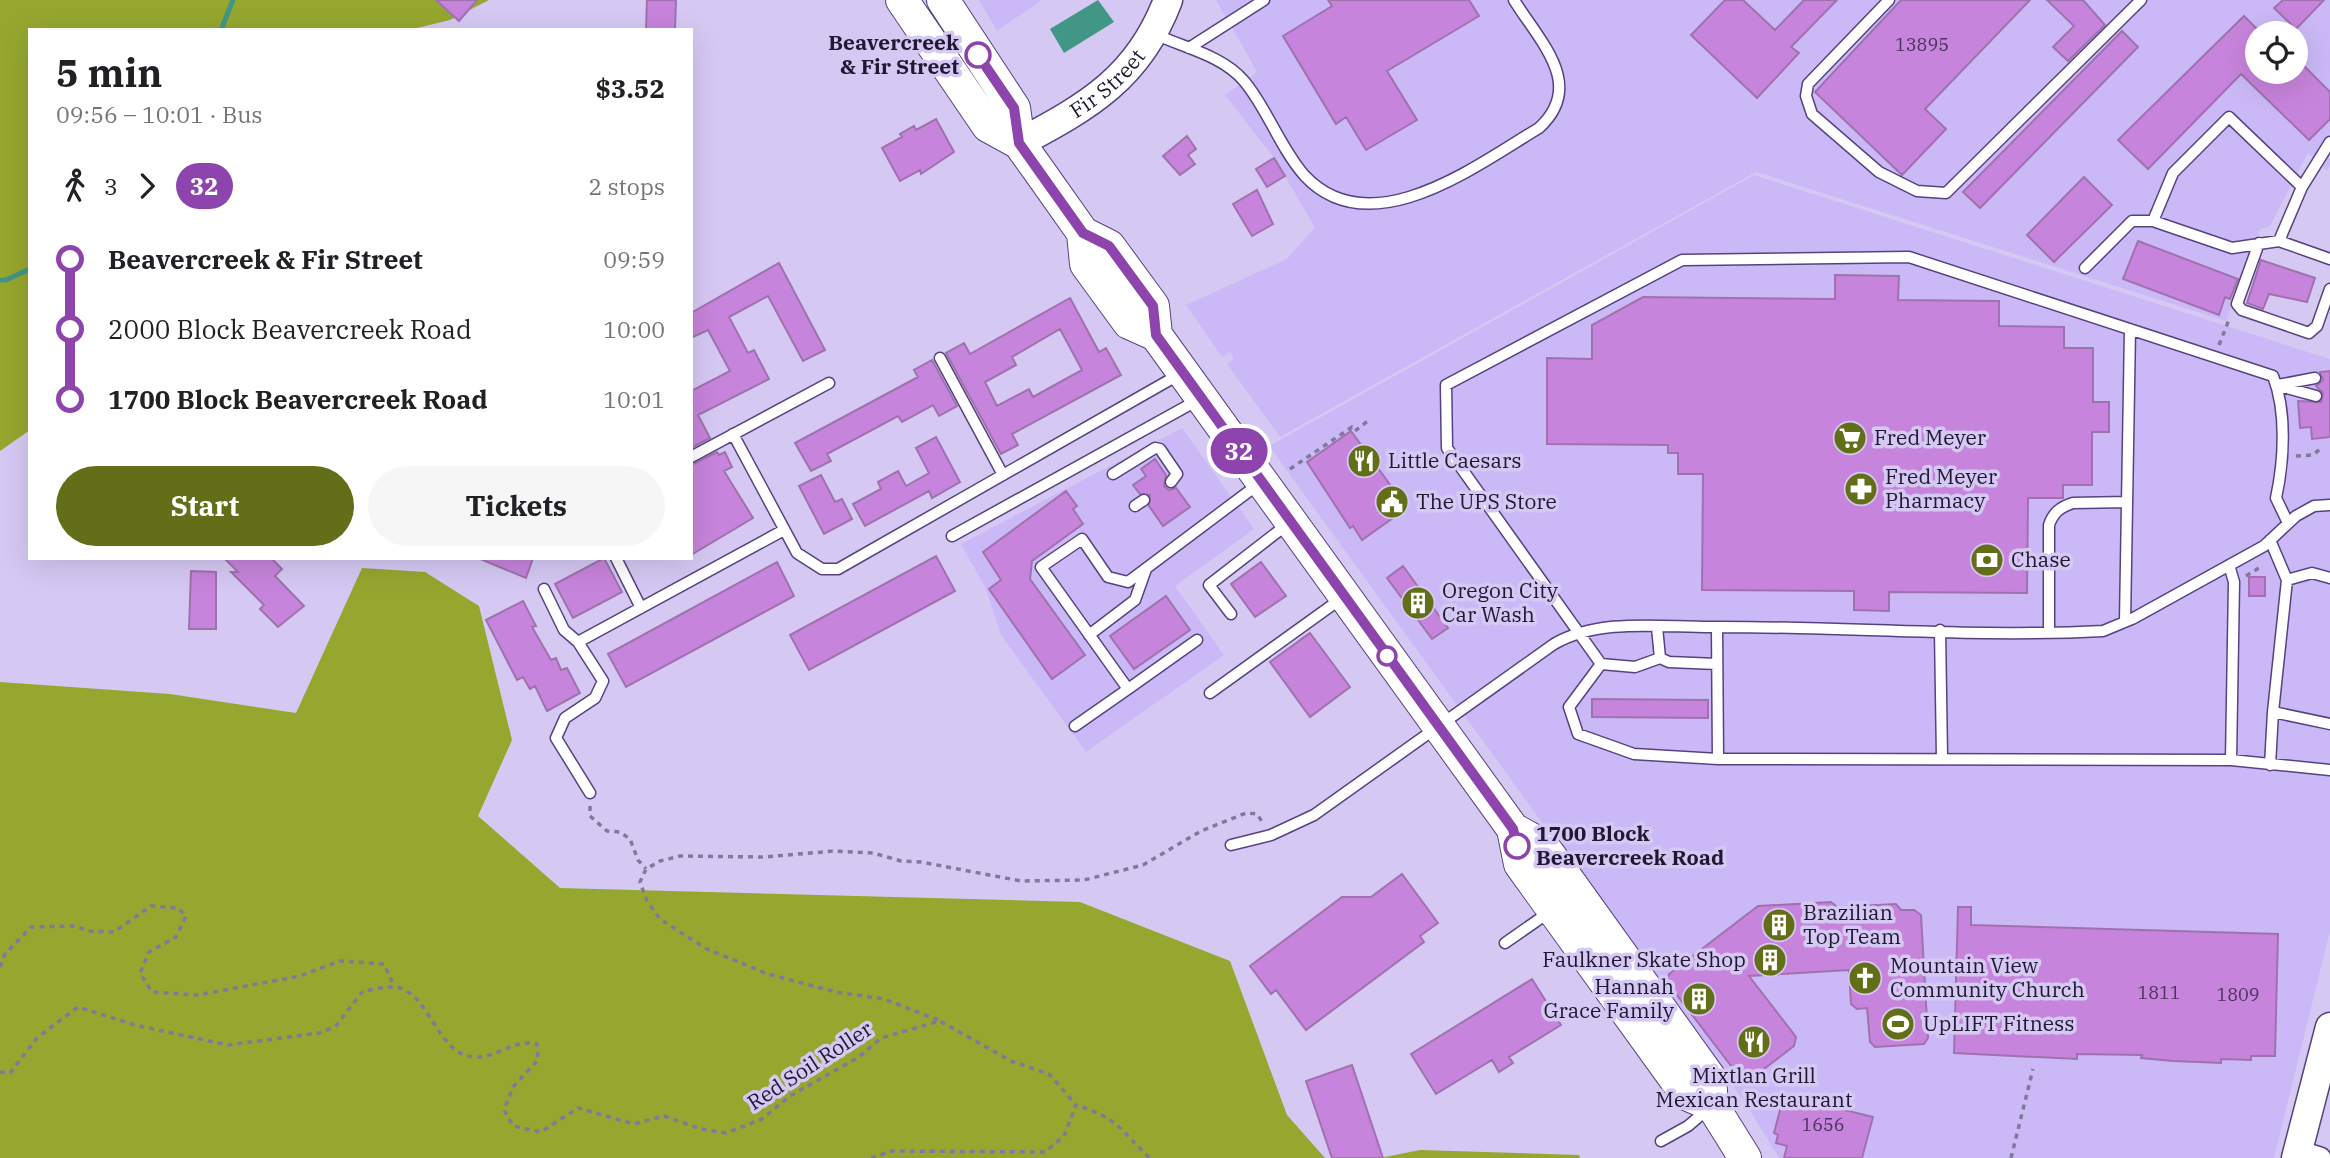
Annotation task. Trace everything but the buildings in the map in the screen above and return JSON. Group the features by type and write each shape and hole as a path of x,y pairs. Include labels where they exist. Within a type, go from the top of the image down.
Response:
{"main road":[{"path":"902,0 988,126 1019,143 1083,233 1086,264 1129,323 1156,335 1513,829 1520,864 1686,1094 1712,1105"},
{"path":"943,0 1014,108 1019,143"},
{"path":"1513,829 1542,845 1710,1078 1712,1105 1745,1158"},
{"path":"1553,909 1563,906 1577,915 1619,972 1657,1004"}],"street":[{"name":"Fir Street","path":"1019,143 1055,124 1109,87 1135,63 1155,34 1168,0"},
{"path":"2304,1156 2330,1027"}],"lane":[{"path":"1189,48 1264,0"},
{"path":"1155,34 1220,62 1244,80 1284,149 1318,189 1353,202 1377,203 1427,194 1539,128 1552,117 1560,102 1562,85 1553,63 1514,0"},
{"path":"1889,0 1808,84 1806,96 1812,114 1879,172 1917,191 1946,192 2141,0"},
{"path":"2153,220 2173,173 2229,117 2302,187"},
{"path":"2279,241 2302,187 2330,142"},
{"path":"2085,268 2132,221 2153,220 2232,248 2279,241 2330,259"},
{"path":"2259,243 2237,304 2239,307 2309,333 2317,327 2330,289"},
{"path":"1717,664 1669,662 1660,658 1635,667 1601,664 1447,448 1446,385 1682,260 1909,257 2273,376 2283,457 2276,498 2288,523"},
{"path":"2125,622 2130,329"},
{"path":"940,358 1003,475"},
{"path":"733,434 797,554 809,564 822,569 838,569 1182,372"},
{"path":"693,456 829,383"},
{"path":"2276,385 2316,387 2276,385"},
{"path":"953,536 1202,399"},
{"path":"1113,474 1154,448 1160,449 1177,474 1171,482"},
{"path":"1128,689 1041,567 1082,539 1108,577 1128,582 1262,482"},
{"path":"2049,632 2049,525 2052,517 2064,505 2073,503 2127,502"},
{"path":"1231,845 1271,835 1314,815 1576,632 1657,627 2103,631 2125,622 2229,565 2270,540 2288,523 2314,506 2330,505"},
{"path":"1231,614 1209,585 1291,522"},
{"path":"578,642 784,530"},
{"path":"2270,540 2287,580 2270,765"},
{"path":"617,560 641,608"},
{"path":"2229,565 2234,582 2231,760"},
{"path":"1089,635 1135,600 1146,569"},
{"path":"2287,580 2312,573 2330,578"},
{"path":"544,589 564,630 578,642 603,681 595,698 565,718 556,738 590,793"},
{"path":"1210,693 1345,597"},
{"path":"1657,627 1660,658"},
{"path":"1717,627 1718,758"},
{"path":"1940,630 1942,758"},
{"path":"1075,726 1197,640"},
{"path":"1601,664 1569,707 1578,734 1634,754 1718,758 2231,760 2330,770"},
{"path":"2273,712 2330,724"},
{"path":"1505,943 1553,909"},
{"path":"1661,1140 1688,1126 1712,1105"}],"path":[{"path":"2216,357 2226,321 2239,307"},
{"path":"1290,469 1352,427 1355,431 1369,420"},
{"path":"2283,457 2313,455 2319,449"},
{"path":"2245,576 2262,566"},
{"path":"590,793 590,817 607,831 620,832 631,839 638,860 646,869"},
{"path":"1150,1158 1124,1129 1107,1115 1076,1105 1049,1074 1011,1061 940,1021 884,999 836,992 768,974 705,948 660,919 647,901 640,882 646,869 660,861 680,856 764,857 858,851 1021,881 1084,880 1143,865 1200,831 1246,813 1257,814 1271,835"},
{"path":"0,967 5,954 31,927 75,926 88,932 114,932 150,906 178,908 186,916 176,937 149,952 139,973 152,992 198,995 300,976 340,961 384,964 394,986 363,991 335,1027 319,1033 228,1045 135,1025 78,1007 37,1038 10,1073 0,1072"},
{"name":"Red Soil Roller","path":"394,986 424,1004 438,1032 460,1053 488,1058 524,1041 537,1044 538,1059 513,1087 504,1110 513,1126 541,1132 578,1108 634,1125 664,1116 701,1129 726,1133 762,1119 790,1096 859,1057 881,1038 940,1021"},
{"path":"2011,1158 2033,1069"},
{"path":"871,1158 892,1152 1045,1152 1064,1136 1076,1105"}],"shaded area":[{"path":"979,0 1042,0 997,31"},
{"path":"1098,0 1114,22 1064,53 1050,29"},
{"path":"1216,0 2330,0 2330,167 2327,171 2308,153 2270,226 2260,229 2226,321 1756,172 1280,437 1227,364 1234,359 1230,352 1222,357 1186,305 1287,259 1315,227 1274,158 1225,95 1257,72"},
{"path":"1754,175 2330,359 2330,931 2274,1158 1779,1158 1744,1101 1269,446"},
{"path":"1182,428 1254,529 1175,586 1224,655 1086,752 1001,635 986,589 961,544"}],"green space":[{"path":"0,0 489,0 450,20 417,28 28,28 28,431 0,451"},
{"path":"362,568 425,572 479,606 512,740 478,816 560,888 1080,902 1230,961 1287,1115 1325,1158 0,1158 0,682 170,694 296,713"},
{"path":"1420,1150 1579,1155 1580,1158 1380,1158"}],"waterway":[{"path":"222,28 233,0"},
{"path":"0,280 28,270"}],"bus line":[{"name":"32","path":"978,55 1014,108 1019,143 1083,233 1109,246 1153,306 1156,335 1513,829 1517,846"}],"place":[{"name":"Beavercreek & Fir Street","path":"978,55"},
{"name":"Fred Meyer","path":"1850,438"},
{"name":"Little Caesars","path":"1364,461"},
{"name":"Fred Meyer Pharmacy","path":"1861,489"},
{"name":"The UPS Store","path":"1392,502"},
{"name":"Chase","path":"1987,560"},
{"name":"Oregon City Car Wash","path":"1418,603"},
{"name":"1700 Block Beavercreek Road","path":"1517,846"},
{"name":"Brazilian Top Team","path":"1779,925"},
{"name":"Faulkner Skate Shop","path":"1770,960"},
{"name":"Mountain View Community Church","path":"1865,978"},
{"name":"Hannah Grace Family","path":"1699,999"},
{"name":"UpLIFT Fitness","path":"1898,1024"},
{"name":"Mixtlan Grill Mexican Restaurant","path":"1754,1042"}]}
